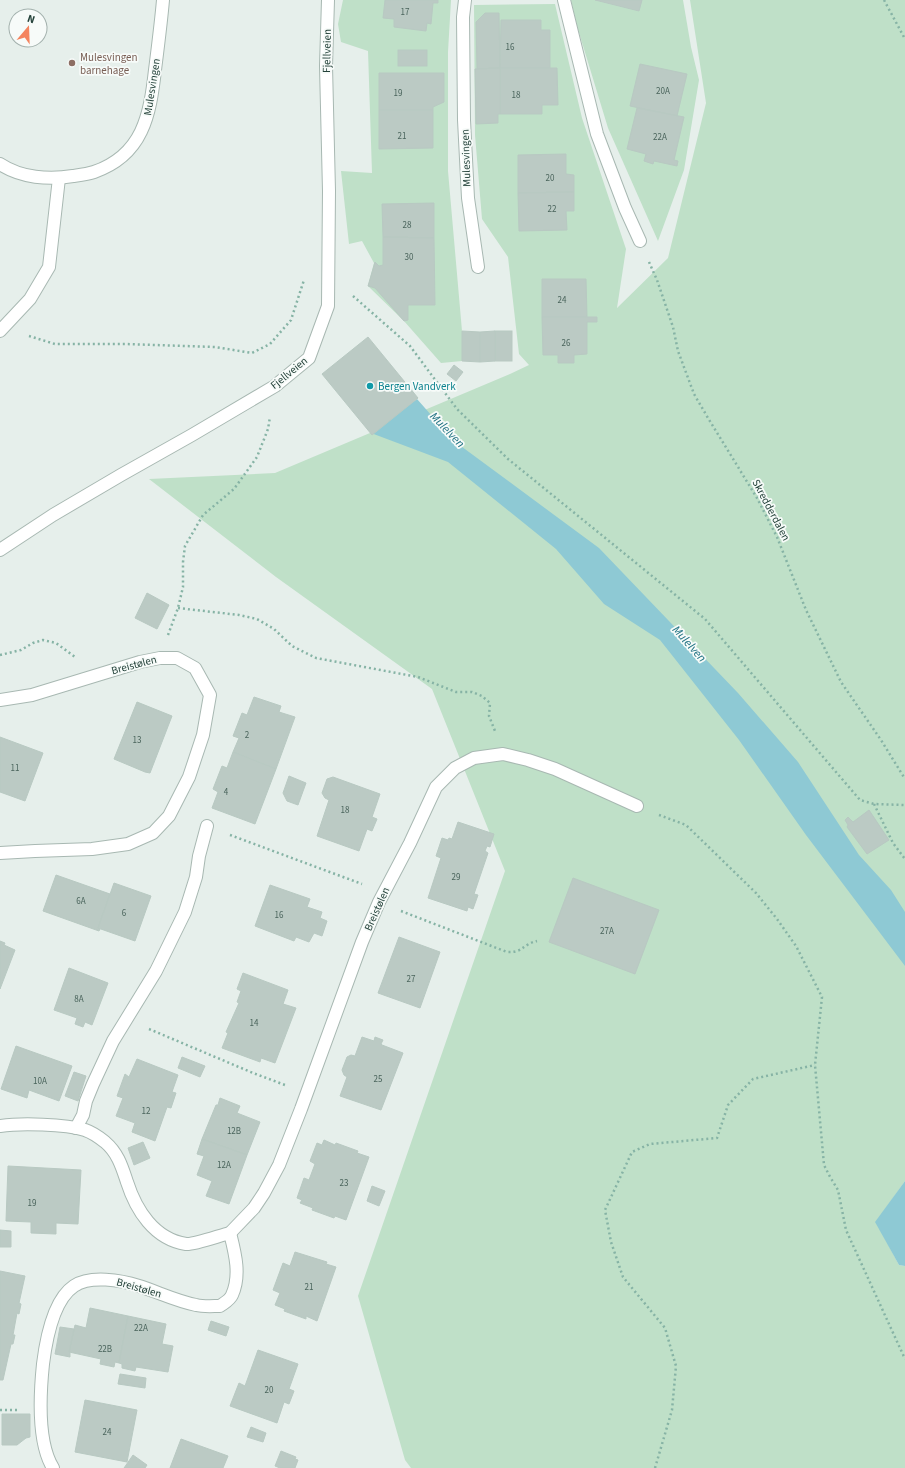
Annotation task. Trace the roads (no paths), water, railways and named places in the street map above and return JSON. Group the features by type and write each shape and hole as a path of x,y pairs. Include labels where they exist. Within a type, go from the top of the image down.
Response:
{"street":[{"name":"Mulesvingen","path":"0,164 5,168 20,173 48,179 93,173 112,164 125,155 143,130 152,100 164,0"},
{"name":"Fjellveien","path":"0,550 114,479 275,386 309,358 328,306 326,66 328,0"},
{"name":"Mulesvingen","path":"465,0 463,17 464,120 468,198 478,267"},
{"path":"564,0 597,134 625,208 640,241"},
{"path":"1,329 30,298 49,267 59,178"},
{"name":"Breistølen","path":"0,700 32,695 140,662 160,658 177,658 195,668 210,694 203,734 189,777 169,816 153,833 128,844 92,849 0,853"},
{"name":"Breistølen","path":"53,1468 44,1444 40,1388 44,1354 51,1326 61,1300 74,1286 92,1280 120,1281 197,1305 220,1306 232,1297 237,1272 235,1253 230,1233 254,1208 279,1165 362,942 381,897 410,843 436,787 455,768 474,758 503,754 555,769 637,806"},
{"path":"76,1128 83,1115 86,1101 93,1084 113,1041 156,971 185,912 196,877 199,856 207,826"},
{"path":"0,1126 58,1126 86,1130 106,1143 120,1161 136,1205 150,1226 168,1239 188,1244 230,1233"}],"water":[{"name":"Mulelven","path":"417,399 454,441 599,548 738,693 798,762 859,855 891,890 905,912 905,966 806,835 739,740 660,640 604,604 556,549 448,462 371,433"},
{"path":"905,1181 905,1266 899,1265 875,1222"}],"place":[{"name":"Mulesvingen barnehage","path":"72,63"},
{"name":"Bergen Vandverk","path":"370,386"}]}
